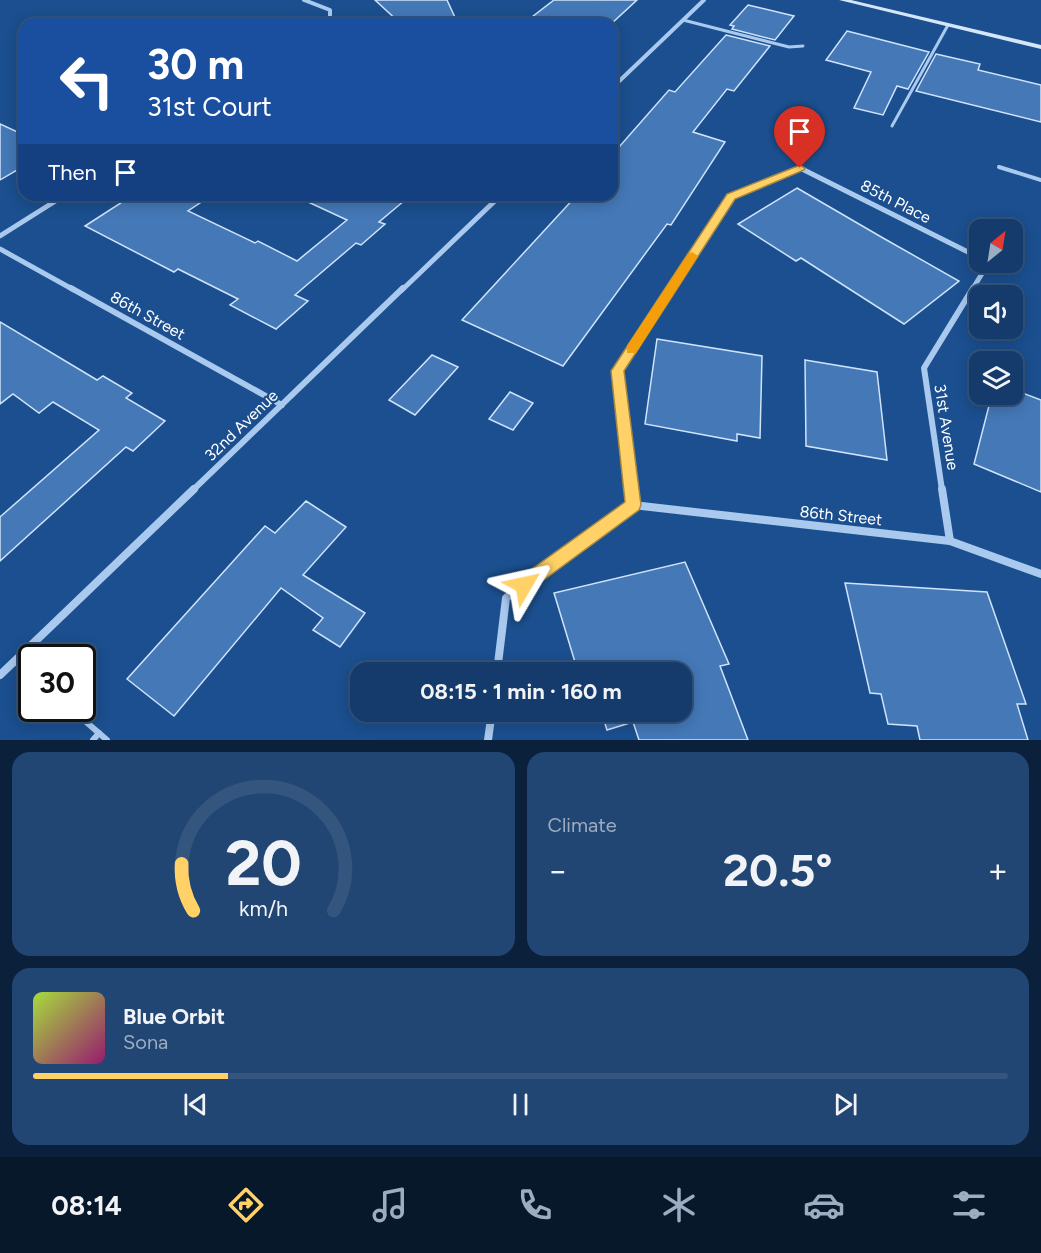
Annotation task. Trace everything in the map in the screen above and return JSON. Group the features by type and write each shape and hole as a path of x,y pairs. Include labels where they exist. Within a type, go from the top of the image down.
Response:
{"street":[{"path":"304,0 330,10 331,18"},
{"path":"618,82 704,0"},
{"path":"842,0 1041,47"},
{"name":"85th Place","path":"633,505 617,371 731,196 800,168 969,252"},
{"path":"0,236 55,201"},
{"name":"32nd Avenue","path":"0,675 495,201"},
{"name":"86th Street","path":"0,249 282,405"},
{"name":"31st Avenue","path":"950,541 924,368 984,273"},
{"path":"498,662 506,598 633,505"},
{"name":"86th Street","path":"633,505 950,541 1041,573"},
{"path":"488,740 490,722"}],"lane":[{"path":"683,20 789,47 803,46"},
{"path":"892,126 948,25"},
{"path":"999,167 1041,180"},
{"path":"14,661 18,664"},
{"path":"86,722 107,740"},
{"path":"93,740 99,733"}],"building":[{"path":"375,0 447,0 455,18 394,18"},
{"path":"554,0 637,0 618,18 532,17"},
{"path":"748,5 794,16 775,40 732,29 734,26 730,25"},
{"path":"847,31 929,52 908,89 897,86 883,115 854,108 871,72 826,60"},
{"path":"726,35 770,46 734,91 727,89 693,132 725,142 671,225 667,224 563,366 462,320 571,201 618,201 618,148 669,90 675,92"},
{"path":"936,54 980,64 978,70 1041,85 1041,122 916,91"},
{"path":"0,124 18,132 18,170 0,180"},
{"path":"797,188 959,281 904,324 801,258 796,261 738,224"},
{"path":"124,201 203,201 188,211 255,243 258,241 297,261 347,220 306,201 404,201 379,222 385,224 361,245 356,243 295,295 308,301 276,329 230,305 238,299 178,269 174,272 85,226"},
{"path":"0,322 97,380 103,376 132,393 126,398 165,421 133,451 126,447 0,561 0,517 99,430 53,402 39,413 13,394 0,404"},
{"path":"657,339 762,356 760,438 737,434 737,441 645,424"},
{"path":"432,355 458,367 415,415 389,400"},
{"path":"805,360 877,372 887,460 806,446"},
{"path":"510,392 533,403 513,430 489,419"},
{"path":"1023,393 1041,400 1041,492 974,464 989,405 1023,405"},
{"path":"306,501 346,527 303,575 365,613 340,647 313,630 323,618 281,588 174,716 127,679 265,526 275,533"},
{"path":"685,562 729,664 720,666 748,740 639,740 633,722 692,722 692,662 575,662 554,593"},
{"path":"845,583 987,592 1026,704 1017,704 1028,740 920,740 917,726 888,724 881,694 870,693"},
{"path":"604,722 633,722 607,730"}],"slow traffic":[{"path":"632,349 692,256"}],"route":[{"path":"524,585 633,505 617,371 731,196 800,168"}]}
